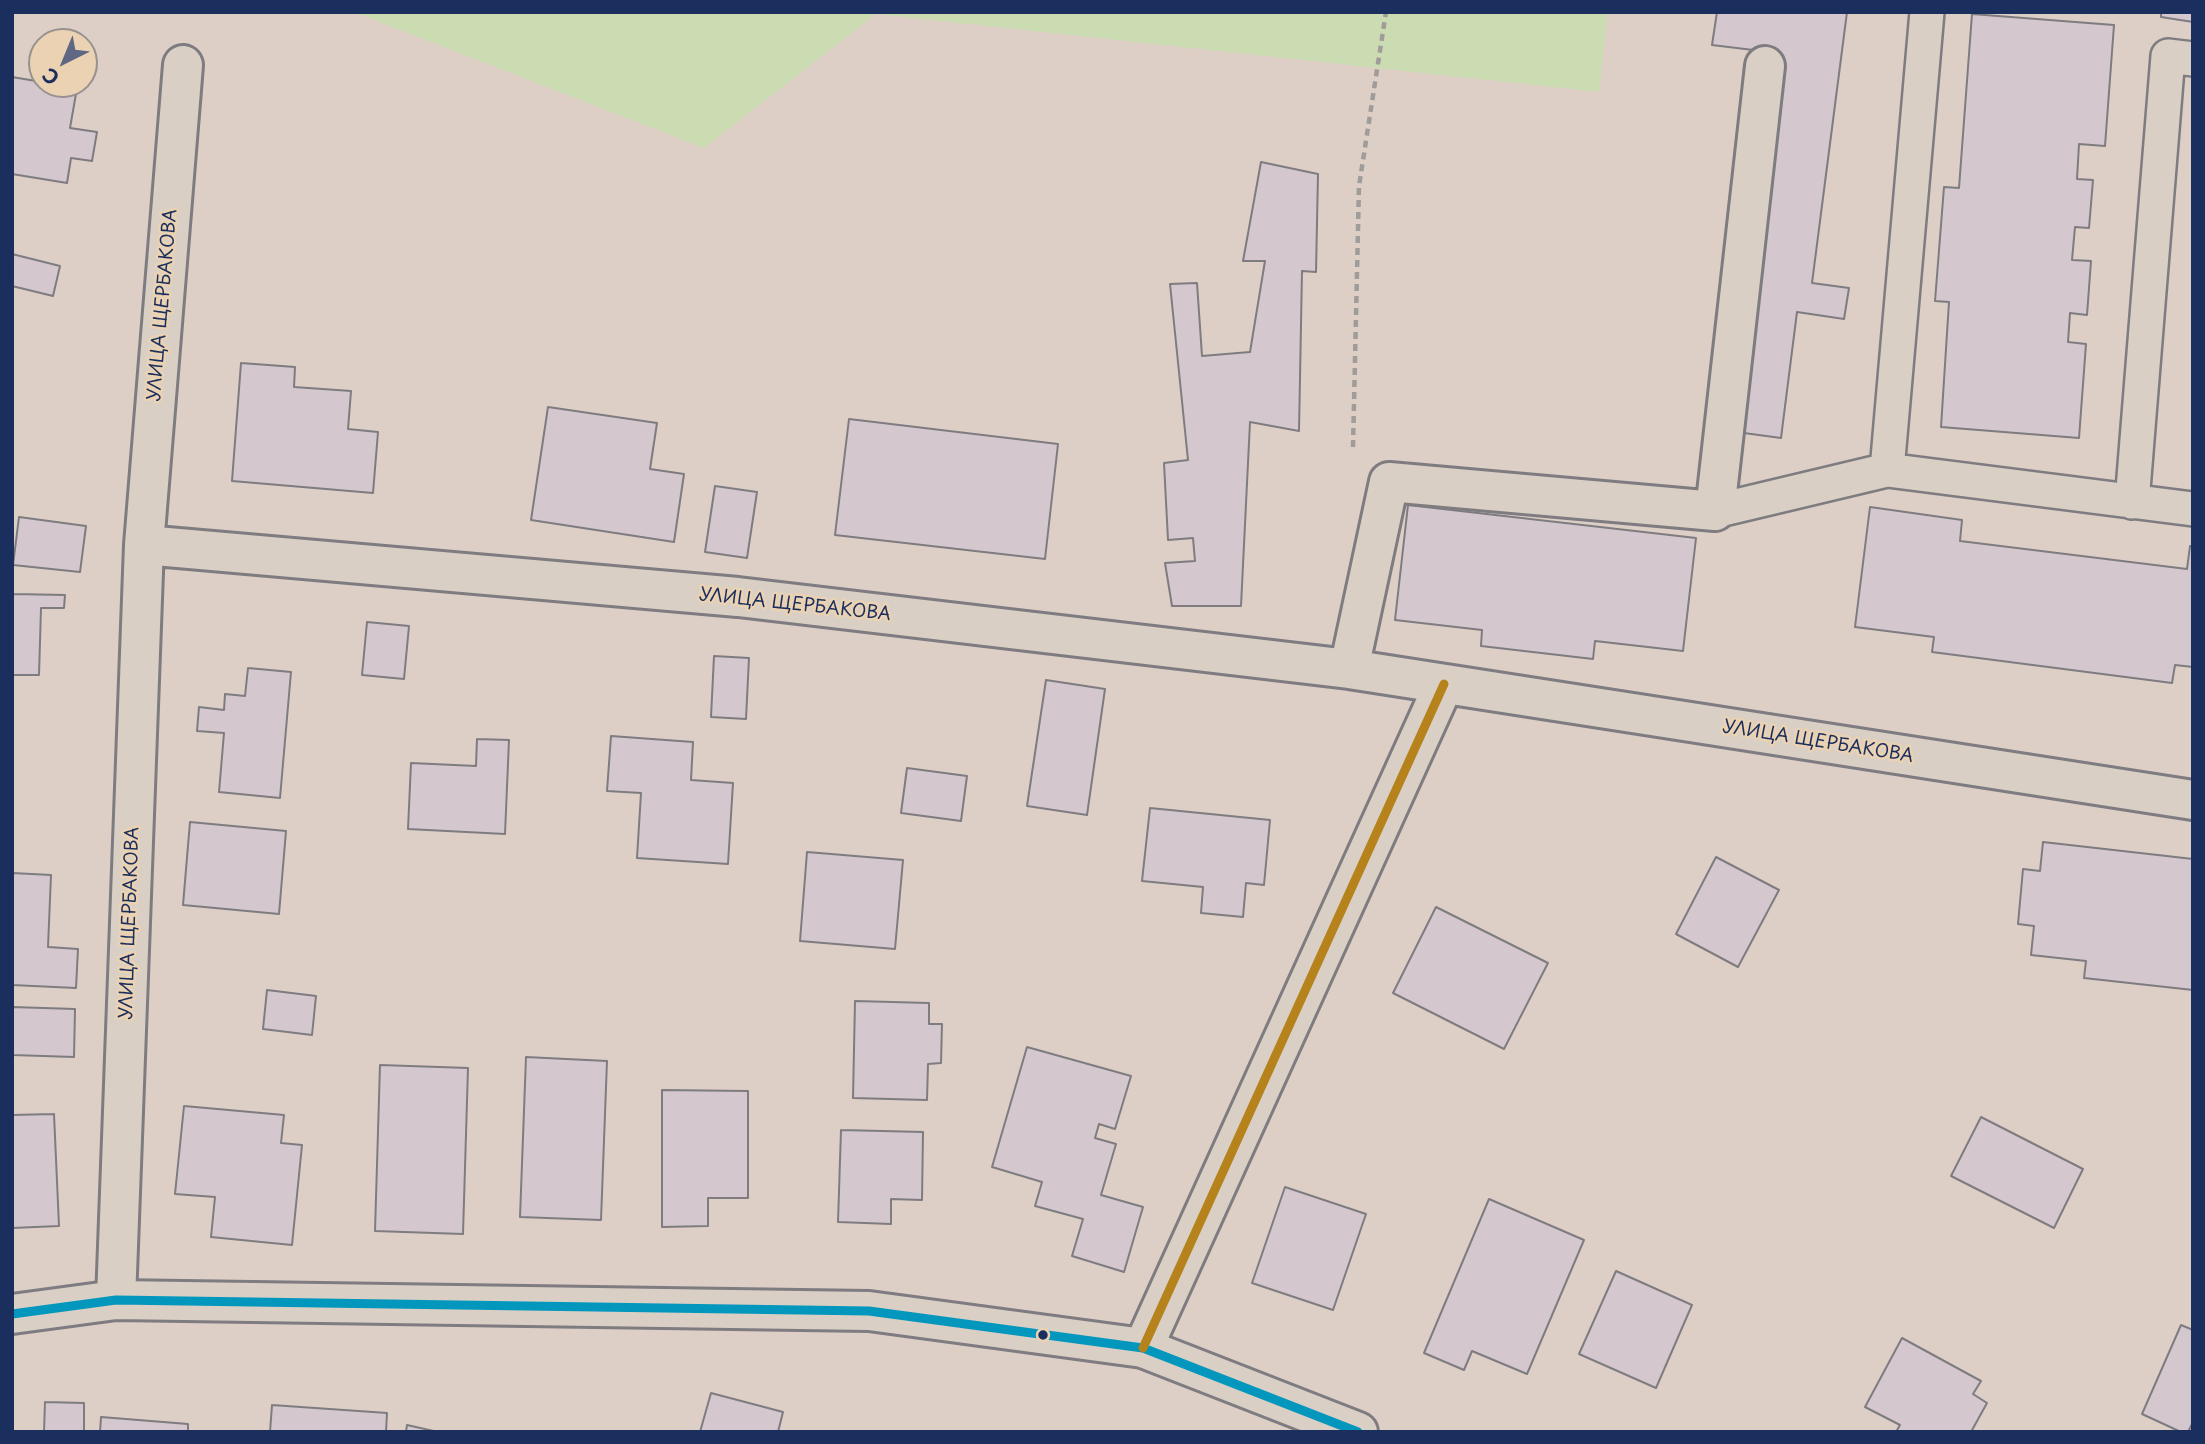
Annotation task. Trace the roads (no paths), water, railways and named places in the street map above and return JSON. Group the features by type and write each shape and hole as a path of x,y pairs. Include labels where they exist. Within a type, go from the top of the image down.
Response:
{"street":[{"name":"УЛИЦА ЩЕРБАКОВА","path":"116,1300 144,545 183,65"},
{"path":"1349,668 1389,482 1715,511 1765,66"},
{"name":"УЛИЦА ЩЕРБАКОВА","path":"144,545 738,597 1349,668 2193,800"},
{"path":"1143,1348 1444,684"},
{"path":"12,1314 116,1300 869,1311 1143,1348 1358,1432"}],"lane":[{"path":"1886,470 1927,12"},
{"path":"2132,502 2168,56 2193,59"},
{"path":"1715,511 1886,470 2193,509"}]}
